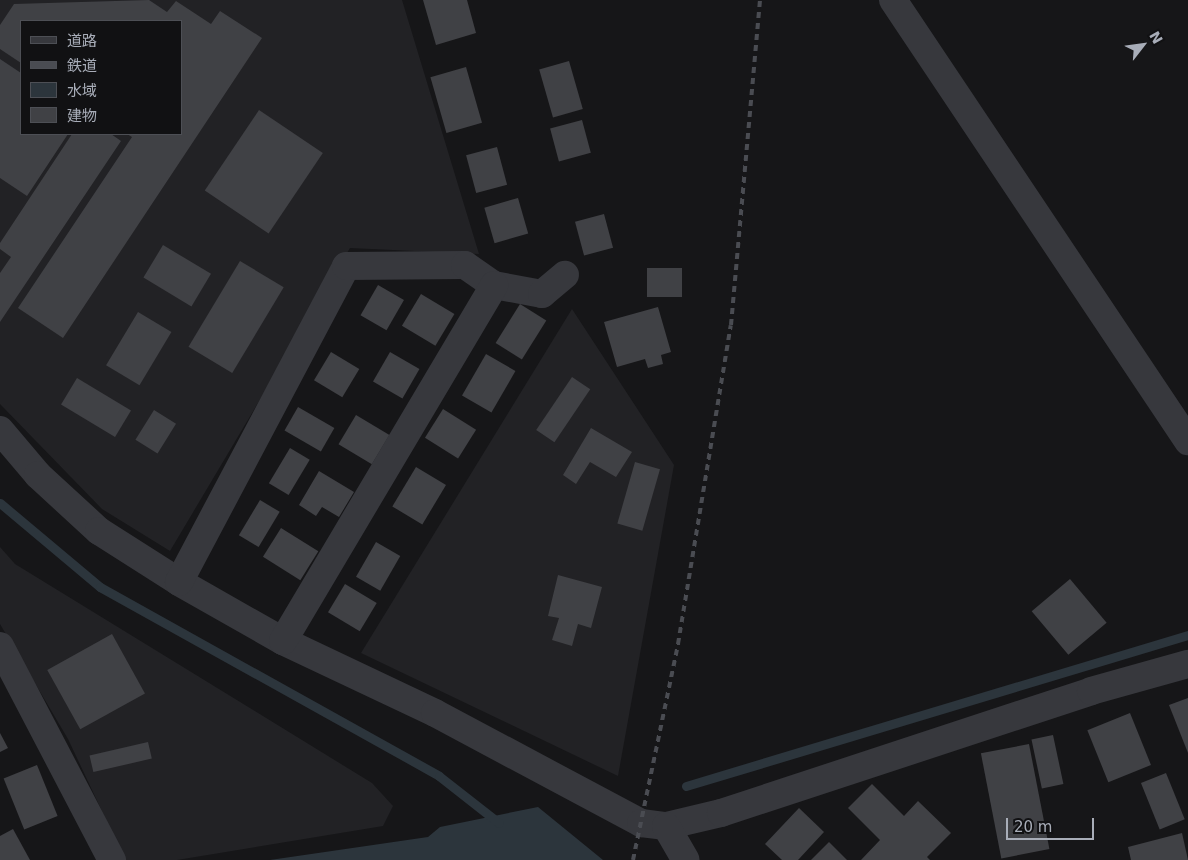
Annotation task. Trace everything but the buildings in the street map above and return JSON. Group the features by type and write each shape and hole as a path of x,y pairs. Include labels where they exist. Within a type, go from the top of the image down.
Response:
{"street":[{"path":"893,0 1188,441"},
{"path":"179,582 346,266 465,265 494,285 542,294 565,275"},
{"path":"284,641 494,285"},
{"path":"0,430 38,475 99,531 179,582 284,641 435,713 641,823 666,826 722,813 1091,691 1188,664"},
{"path":"0,646 112,860"},
{"path":"666,826 686,860"}],"shaded area":[{"path":"0,0 402,0 479,254 350,248 170,551 102,509 0,404"},
{"path":"572,309 674,465 618,776 361,653"},
{"path":"0,547 15,564 372,783 393,806 383,826 177,860 125,860 68,739 0,624"}],"water":[{"path":"538,807 603,860 270,860 428,837 440,827"}],"waterway":[{"path":"0,503 100,587 439,776 499,823"},
{"path":"686,786 1188,635"}],"railway":[{"path":"633,860 678,644 731,325 760,0"}]}
